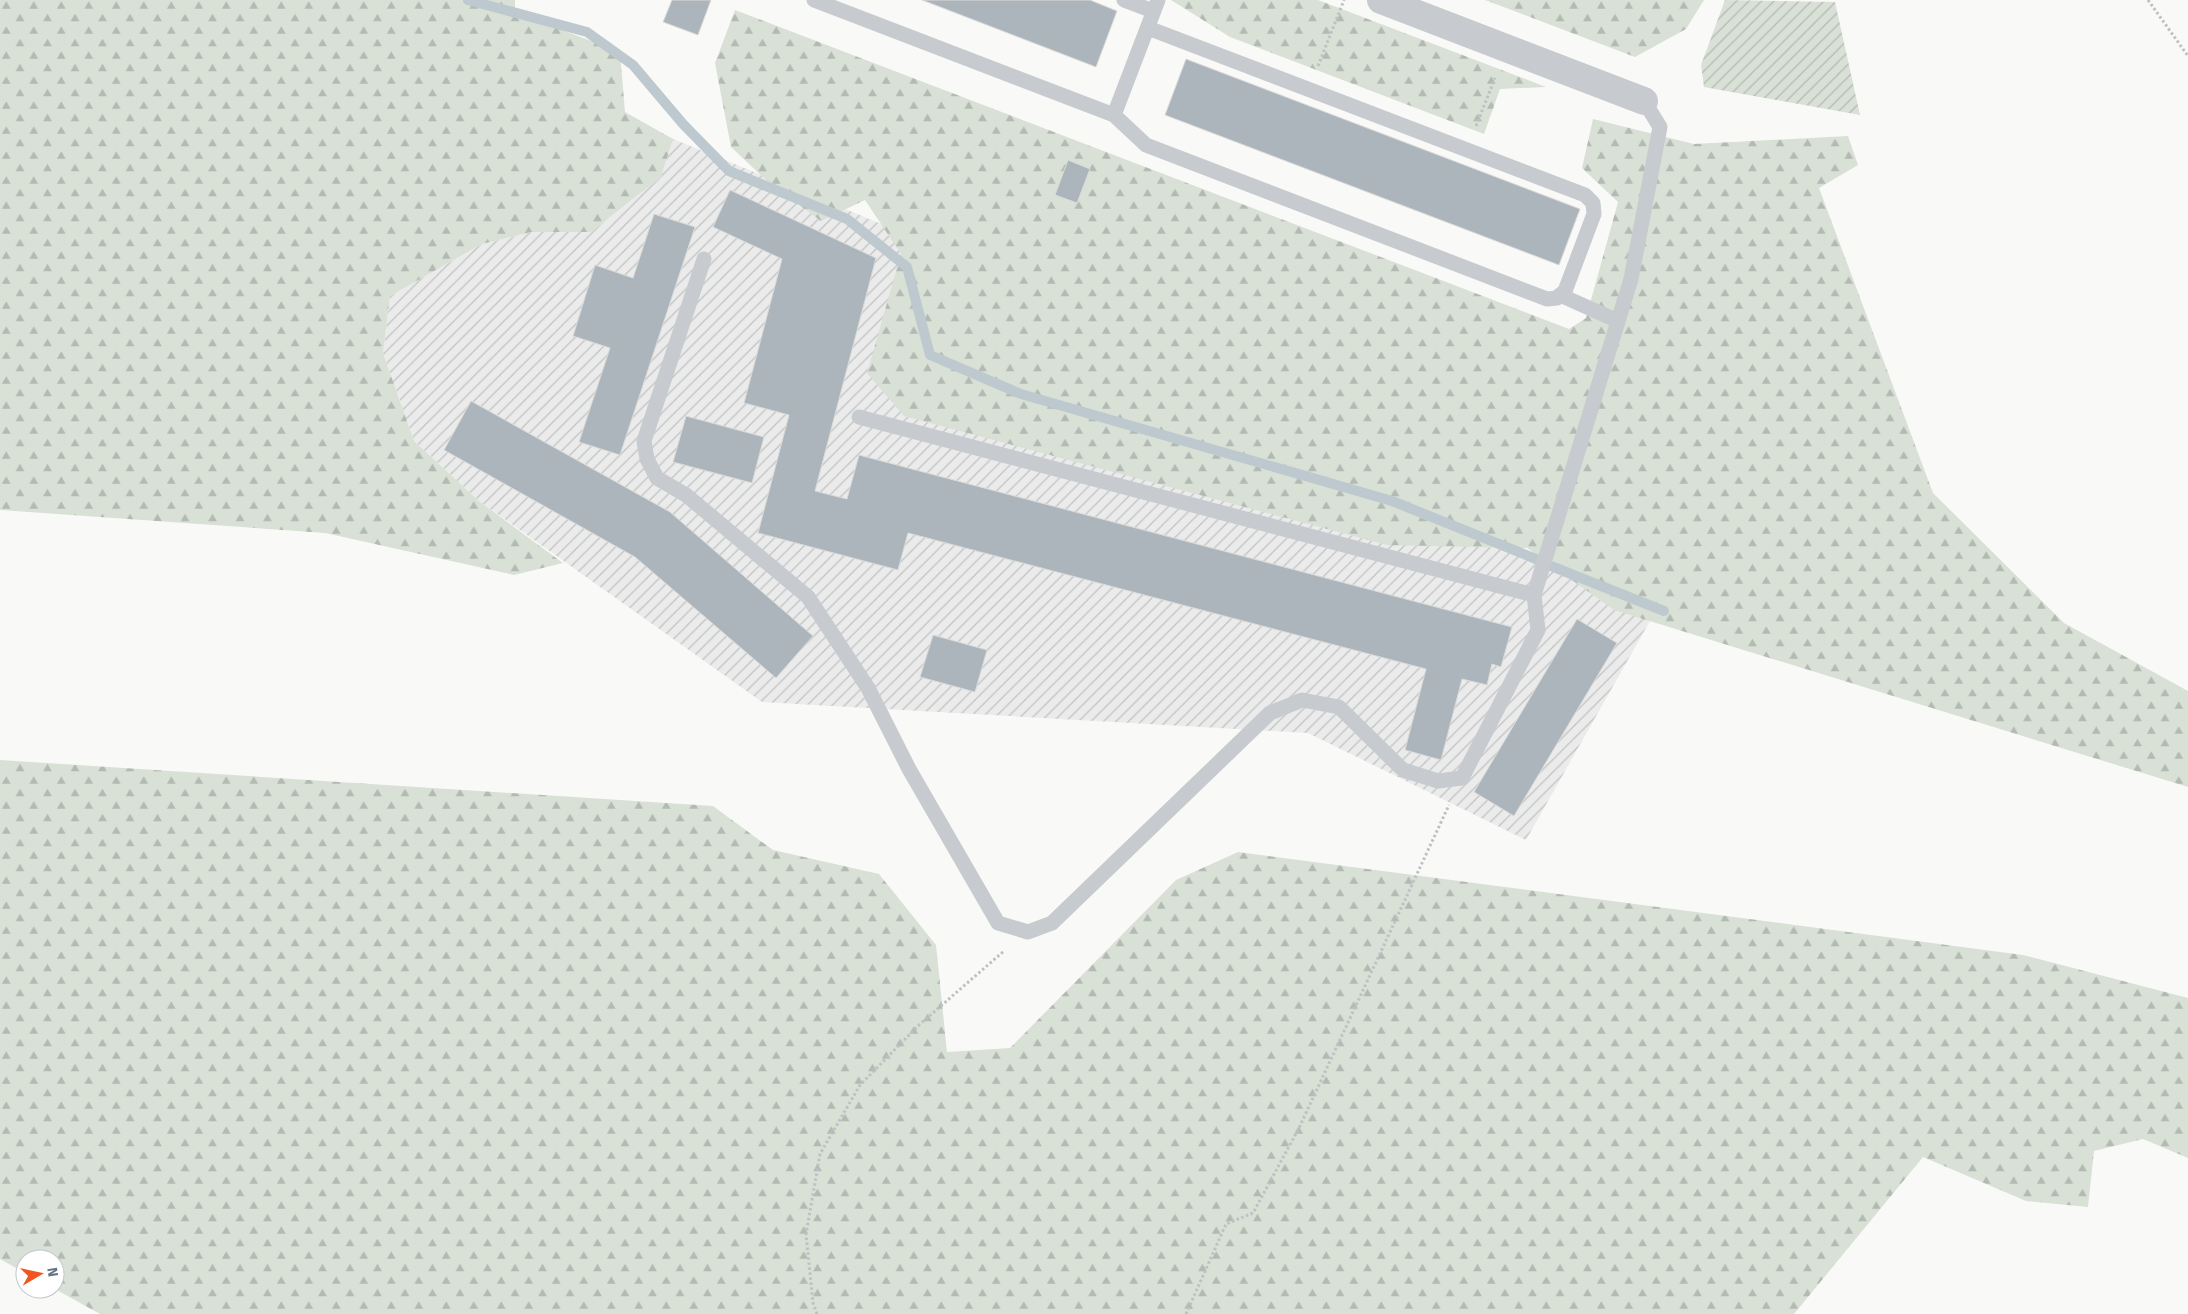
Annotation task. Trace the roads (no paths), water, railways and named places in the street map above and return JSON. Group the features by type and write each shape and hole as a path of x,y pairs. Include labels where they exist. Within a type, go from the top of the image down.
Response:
{"street":[{"path":"1381,0 1644,100"}],"lane":[{"path":"814,0 1114,115 1146,145 1547,299 1560,295 1565,291 1594,214 1593,203 1585,195 1148,28"},
{"path":"1114,115 1156,6 1124,0"},
{"path":"704,259 644,441 647,459 657,478 686,495 808,597 868,688 909,769 998,923 1028,932 1052,924 1270,713 1302,700 1339,707 1403,770 1438,781 1462,778 1538,630 1534,595 1631,279 1660,127 1644,100"},
{"path":"1560,295 1618,321"},
{"path":"859,417 1534,595"}],"waterway":[{"path":"468,0 587,32 633,65 683,124 729,171 847,219 907,267 930,355 1021,394 1392,501 1536,559"},
{"path":"1551,566 1664,611"}]}
